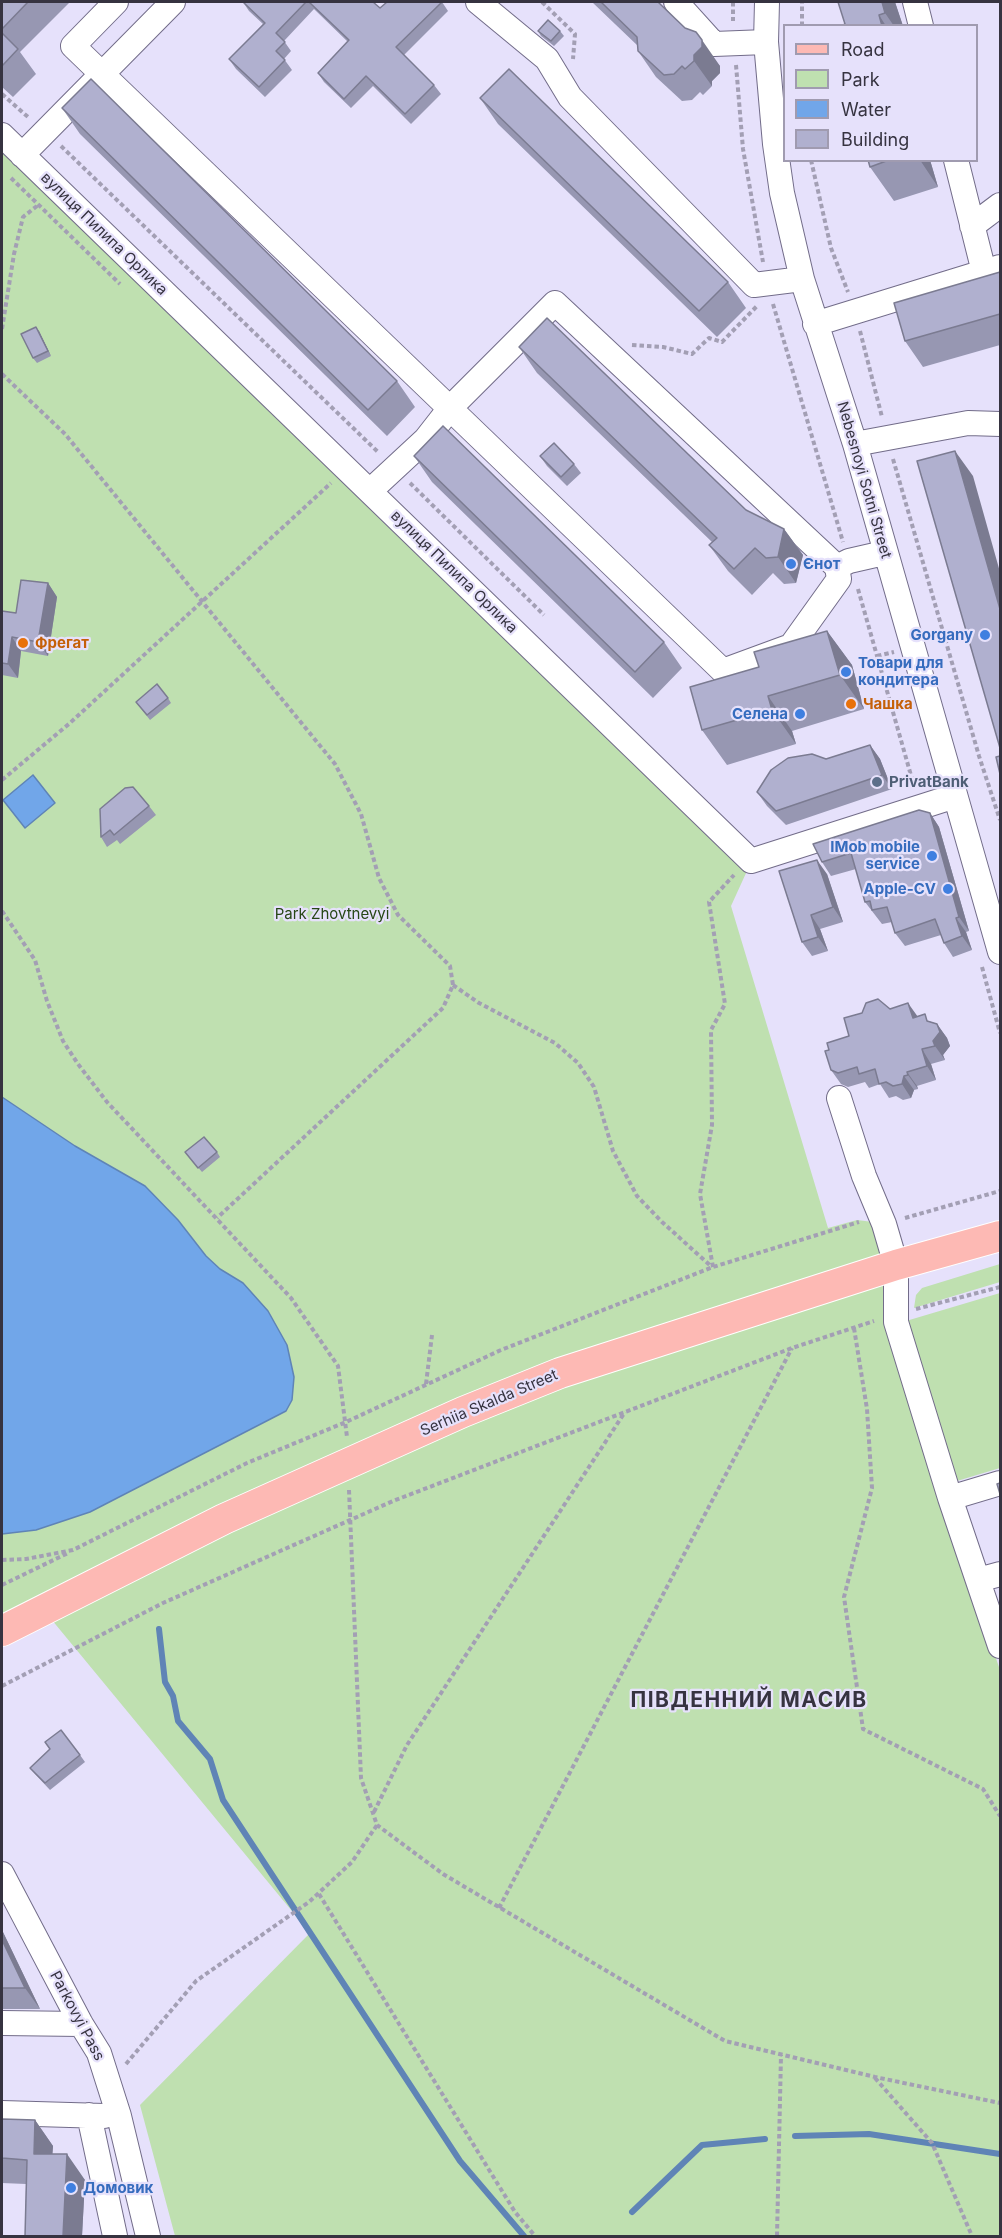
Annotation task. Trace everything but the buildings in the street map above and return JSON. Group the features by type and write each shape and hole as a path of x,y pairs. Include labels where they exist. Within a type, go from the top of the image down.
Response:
{"main road":[{"name":"Serhiia Skalda Street","path":"2,1631 234,1514 549,1377 660,1339 896,1265 1000,1236"}],"street":[{"path":"116,2 73,46 723,671 791,646 839,579 843,564"},
{"path":"22,155 172,2"},
{"path":"478,2 547,59 570,98 754,285 769,288 802,279"},
{"path":"676,2 714,44 766,42"},
{"name":"Nebesnoyi Sotni Street","path":"767,2 766,42 775,144 782,193 802,279 855,444 884,553 956,796 991,957"},
{"path":"915,2 920,24"},
{"name":"вулиця Пилипа Орлика","path":"2,135 751,861 956,796"},
{"path":"816,324 992,269 972,226 956,162"},
{"path":"972,226 1000,205"},
{"path":"370,490 426,439 451,407 555,303 843,564"},
{"path":"855,444 968,423 1000,424"},
{"path":"843,564 884,553"},
{"path":"839,1098 864,1176 884,1224 896,1265 894,1315 950,1498 989,1577 1000,1646"},
{"path":"950,1498 1000,1483"},
{"name":"Parkovyi Pass","path":"2,1874 81,2024 99,2052 119,2116 148,2236"},
{"path":"2,2023 81,2024"},
{"path":"2,2112 119,2116"},
{"path":"89,2115 115,2236"}],"path":[{"path":"733,2 743,149 769,288 822,477 843,564 922,808"},
{"path":"802,2 802,24"},
{"path":"2,94 46,131 544,615"},
{"path":"811,162 831,248 855,312 887,437 979,756 1000,820"},
{"path":"2,329 14,254 23,217 37,206"},
{"path":"598,343 663,347 692,354 709,338 722,342 769,288"},
{"path":"2,374 65,434 335,764 361,814 379,878 398,915 450,966 453,985 443,1008 217,1218"},
{"path":"2,780 70,723 372,446"},
{"path":"712,1267 700,1194 712,1125 711,1030 725,1004 709,902 734,874"},
{"path":"2,911 35,960 63,1041 78,1064 107,1102 291,1298 339,1366 346,1422"},
{"path":"991,957 1000,1033"},
{"path":"453,985 478,1003 555,1043 578,1063 594,1087 613,1151 637,1196 712,1267"},
{"path":"2,1585 247,1463 346,1422 501,1350 712,1267 855,1221 884,1224 1000,1191"},
{"path":"2,1686 163,1603 351,1520 792,1348 894,1315 1000,1287"},
{"path":"854,1328 867,1409 872,1488 844,1597 863,1729 983,1789 1000,1816"},
{"path":"426,1384 432,1335"},
{"path":"500,1908 792,1348"},
{"path":"374,1813 407,1745 626,1411"},
{"path":"351,1520 361,1778 377,1825 443,1874 725,2041 875,2078 1000,2103"},
{"path":"2,1560 26,1559 73,1550"},
{"path":"110,2084 196,1981 319,1894 352,1862 377,1825"},
{"path":"319,1894 515,2212 535,2236"},
{"path":"777,2236 781,2055"},
{"path":"875,2078 931,2143 972,2236"}],"green space":[{"name":"Park Zhovtnevyi","path":"2,127 752,860 731,906 828,1228 857,1220 881,1223 906,1321 1000,1293 1000,1468 957,1481 947,1515 1000,1670 1000,2236 175,2236 140,2105 310,1933 42,1608 2,1630 2,1534 36,1530 90,1512 286,1411 292,1400 243,1283 220,1269 206,1256 178,1220 145,1186 75,1146 2,1097"},
{"path":"1000,1264 1000,1282 914,1308 916,1295 922,1288"}],"water":[{"path":"33,775 55,803 25,828 3,800"},
{"path":"2,1097 75,1146 145,1186 178,1220 206,1256 220,1269 243,1283 268,1311 287,1345 294,1377 292,1400 286,1411 90,1512 36,1530 2,1534"}],"waterway":[{"path":"159,1629 165,1682 173,1696 178,1721 210,1759 223,1800 460,2161 524,2236"},
{"path":"795,2136 869,2134 1000,2154"},
{"path":"632,2212 702,2145 765,2139"}],"place":[{"name":"Єнот","path":"791,564"},
{"name":"Gorgany","path":"985,635"},
{"name":"Фрегат","path":"23,643"},
{"name":"Товари для кондитера","path":"846,672"},
{"name":"Чашка","path":"851,704"},
{"name":"Селена","path":"800,714"},
{"name":"PrivatBank","path":"877,782"},
{"name":"IMob mobile service","path":"932,856"},
{"name":"Apple-CV","path":"948,889"},
{"name":"Домовик","path":"71,2188"}],"district":[{"name":"ПІВДЕННИЙ МАСИВ","path":"749,1701"}]}
